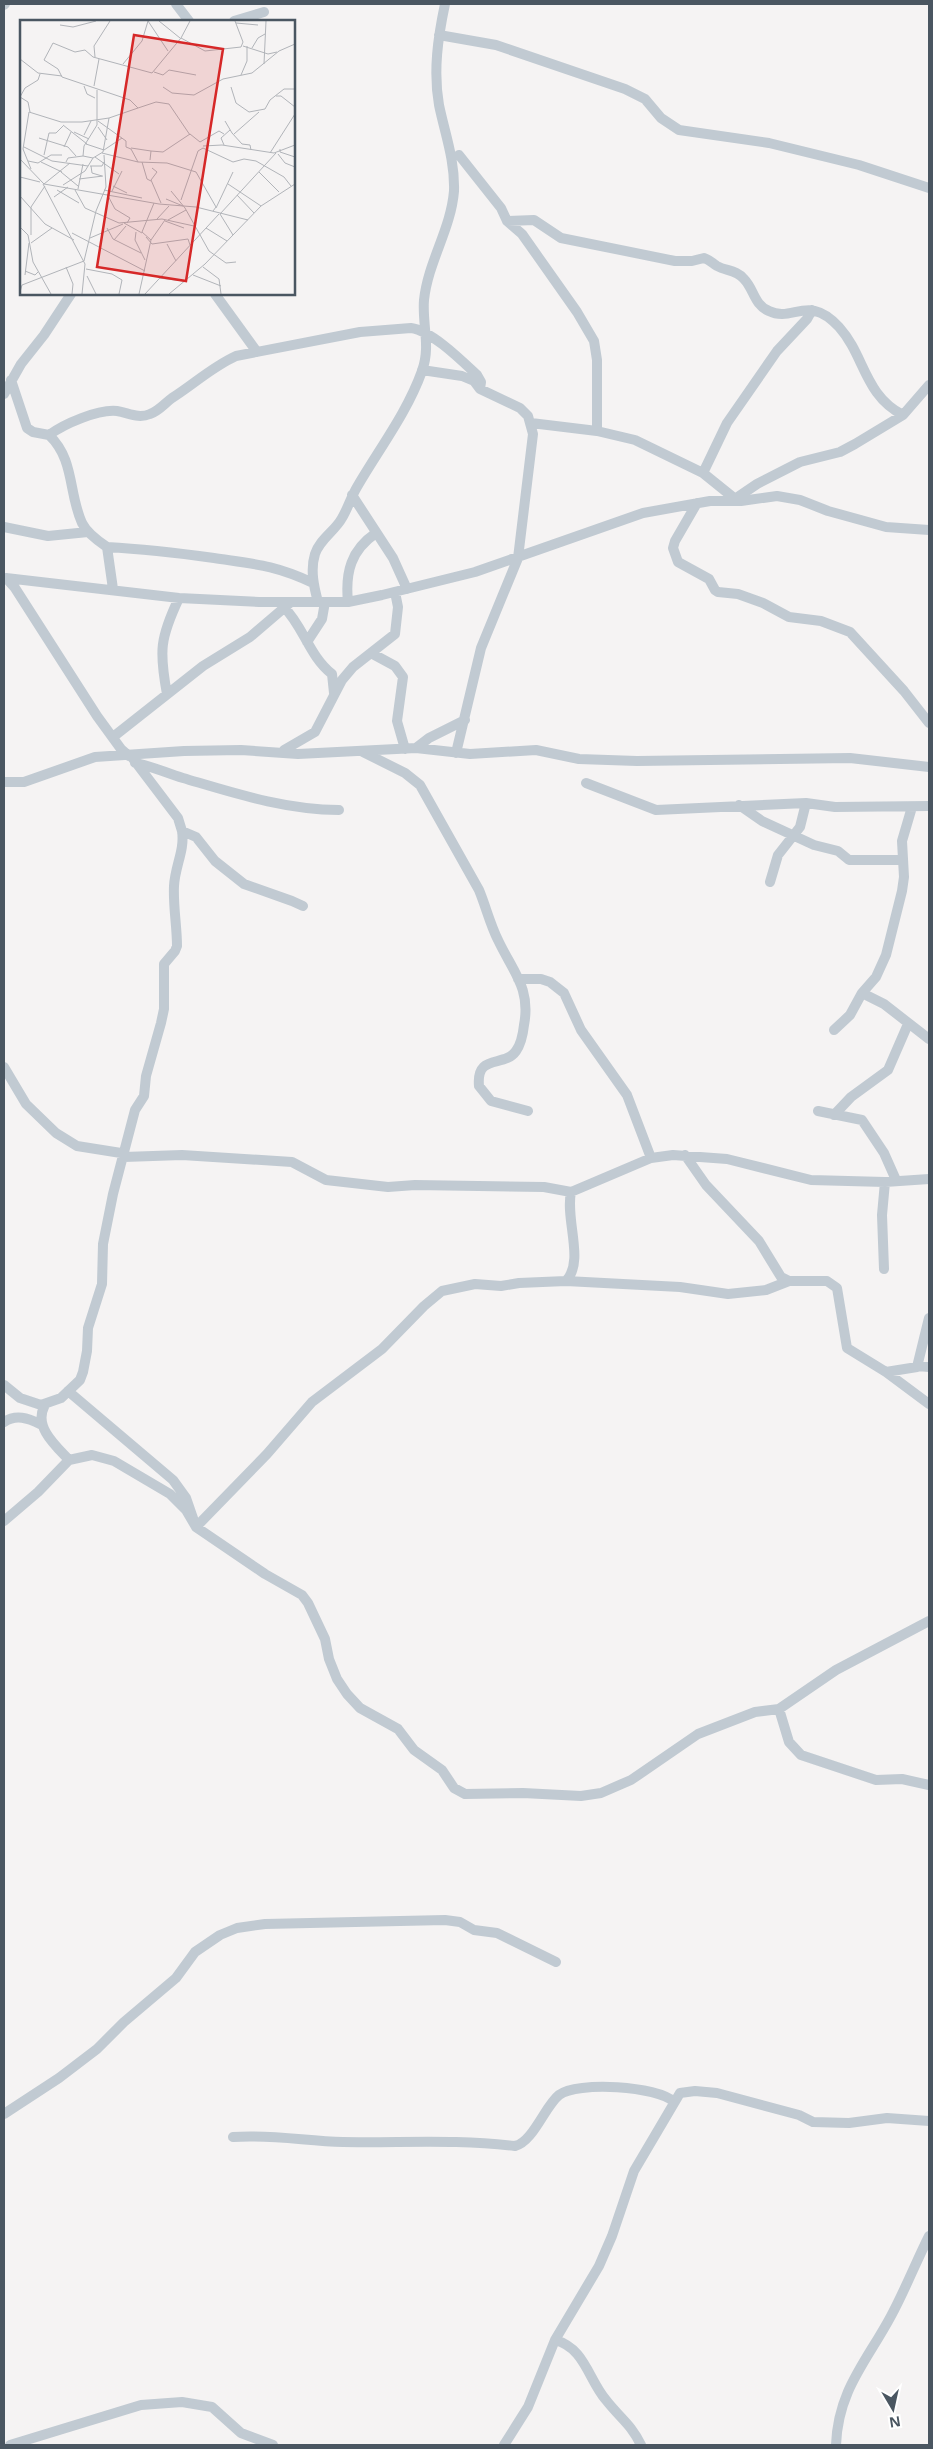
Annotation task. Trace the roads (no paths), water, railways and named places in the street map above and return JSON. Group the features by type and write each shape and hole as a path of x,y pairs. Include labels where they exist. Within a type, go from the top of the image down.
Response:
{"street":[{"path":"176,4 188,20"},
{"path":"307,642 322,619 322,602 314,583 316,552 324,538 342,518 352,495 402,413 422,370 427,336 424,318 424,299 432,261 447,225 454,190 451,151 439,104 436,80 438,35 445,4"},
{"path":"236,20 266,8"},
{"path":"258,20 266,8"},
{"path":"438,35 496,45 625,89 645,99 661,118 679,130 770,143 859,165 929,188"},
{"path":"459,155 501,208 507,221 522,234 577,312 594,342 597,360 597,431"},
{"path":"507,221 534,220 561,238 675,261 692,261 704,258 719,267 738,273 744,279 756,301 768,311 776,314 812,310 821,313 838,327 853,347 870,385 884,401 903,415"},
{"path":"4,394 11,380 70,295"},
{"path":"216,295 256,352"},
{"path":"703,473 727,423 777,351 807,319 812,310"},
{"path":"49,435 69,423 106,412 117,411 137,416 150,414 187,390 218,364 236,356 379,330 419,329 440,343 477,376 481,382 480,388"},
{"path":"422,370 462,376 474,381 480,388 520,408 531,423 532,447 518,558 481,648 466,720 456,753"},
{"path":"11,380 28,428 33,432 49,435 66,457 71,488 82,524 88,532 107,548 152,550 248,561 283,570 314,583"},
{"path":"733,500 811,457 840,452 903,415 929,385"},
{"path":"531,423 597,431 636,440 703,473 733,500"},
{"path":"352,495 393,558 407,589"},
{"path":"5,577 37,583 113,589 179,598 287,604 348,602 407,589 518,558 643,513 697,503 777,496 790,498 886,527 929,530"},
{"path":"697,503 673,548 678,562 709,579 718,592 738,594 763,603 790,617 821,621 850,632 904,691 929,724"},
{"path":"4,527 48,536 77,535 88,532"},
{"path":"348,602 347,576 350,564 362,544 376,533"},
{"path":"107,548 113,589"},
{"path":"4,1385 20,1398 41,1405 61,1398 80,1380 86,1361 88,1328 102,1284 103,1244 113,1194 135,1110 144,1096 146,1076 161,1023 164,1003 164,964 175,952 177,946 174,884 178,858 184,842 178,818 97,716 15,588 5,577"},
{"path":"284,750 315,732 323,720 334,693 353,667 395,634 398,607 395,592"},
{"path":"167,694 161,665 162,643 165,629 179,598"},
{"path":"113,737 203,666 250,637 287,604"},
{"path":"287,604 318,662 332,674 334,693"},
{"path":"371,653 395,666 403,677 397,720 405,748"},
{"path":"416,748 429,738 466,720"},
{"path":"132,758 184,750 241,750 298,754 416,748 470,754 536,750 578,759 637,761 850,758 929,768"},
{"path":"363,752 405,773 420,785 479,890 491,925 523,987 526,1004 523,1033 518,1048 509,1057 487,1064 482,1070 479,1081 481,1090 491,1101 528,1111"},
{"path":"4,782 24,782 95,757 124,754 179,777 246,798 315,810 340,810"},
{"path":"586,783 656,810 806,803 835,807 929,806"},
{"path":"770,882 778,855 795,835 806,803"},
{"path":"739,805 752,816 814,844 838,851 855,861 902,860"},
{"path":"834,1030 850,1015 862,993 882,966 890,945 904,877 902,841 912,807"},
{"path":"182,831 196,837 215,861 244,884 292,900 302,906"},
{"path":"518,979 541,979 550,982 564,993 581,1030 627,1095 651,1158"},
{"path":"862,993 884,1004 929,1039"},
{"path":"834,1116 858,1091 888,1070 908,1024"},
{"path":"4,1067 26,1104 56,1133 77,1146 120,1153 124,1157 182,1154 292,1162 326,1180 388,1188 414,1185 469,1188 544,1187 571,1192 651,1158 685,1155 727,1159 811,1180 891,1181 929,1179"},
{"path":"818,1111 834,1116 862,1120 884,1152 891,1181 882,1215 884,1269"},
{"path":"685,1155 706,1185 759,1241 781,1277 789,1281"},
{"path":"566,1281 573,1273 574,1262 568,1206 571,1192"},
{"path":"196,1527 267,1454 312,1402 382,1349 424,1306 442,1291 475,1284 501,1286 519,1283 566,1281 672,1287 728,1294 766,1290 789,1281 827,1281 834,1285 838,1293 845,1345 850,1351 886,1372 929,1404"},
{"path":"917,1366 929,1318"},
{"path":"886,1372 914,1369 917,1366 929,1367"},
{"path":"68,1391 177,1485 186,1498 196,1527"},
{"path":"40,1424 40,1415 44,1407 41,1405"},
{"path":"4,1422 24,1417 40,1424 69,1460"},
{"path":"4,1521 38,1492 69,1460 92,1455 114,1461 170,1494 186,1510 196,1527 265,1574 302,1595 308,1603 325,1639 329,1659 337,1679 347,1694 360,1708 398,1729 414,1750 442,1770 454,1788 465,1794 523,1792 581,1796 601,1793 631,1780 698,1734 755,1712 779,1709 836,1670 929,1620"},
{"path":"779,1709 789,1742 801,1755 876,1780 902,1779 929,1785"},
{"path":"4,2114 52,2083 97,2049 124,2022 176,1978 195,1952 220,1935 237,1928 265,1924 445,1920 460,1922 474,1930 496,1933 556,1962"},
{"path":"233,2137 272,2136 346,2142 432,2141 515,2146 525,2141 557,2097 572,2090 595,2087 646,2090 669,2097 674,2102"},
{"path":"504,2445 528,2407 556,2340 599,2266 612,2236 634,2171 680,2094 686,2091 704,2091 782,2110 813,2122 849,2122 886,2118 929,2121"},
{"path":"836,2445 838,2418 849,2386 891,2316 929,2236"},
{"path":"556,2340 570,2345 582,2359 602,2396 630,2424 642,2445"},
{"path":"10,2445 141,2405 182,2402 212,2407 241,2433 273,2445"}]}
